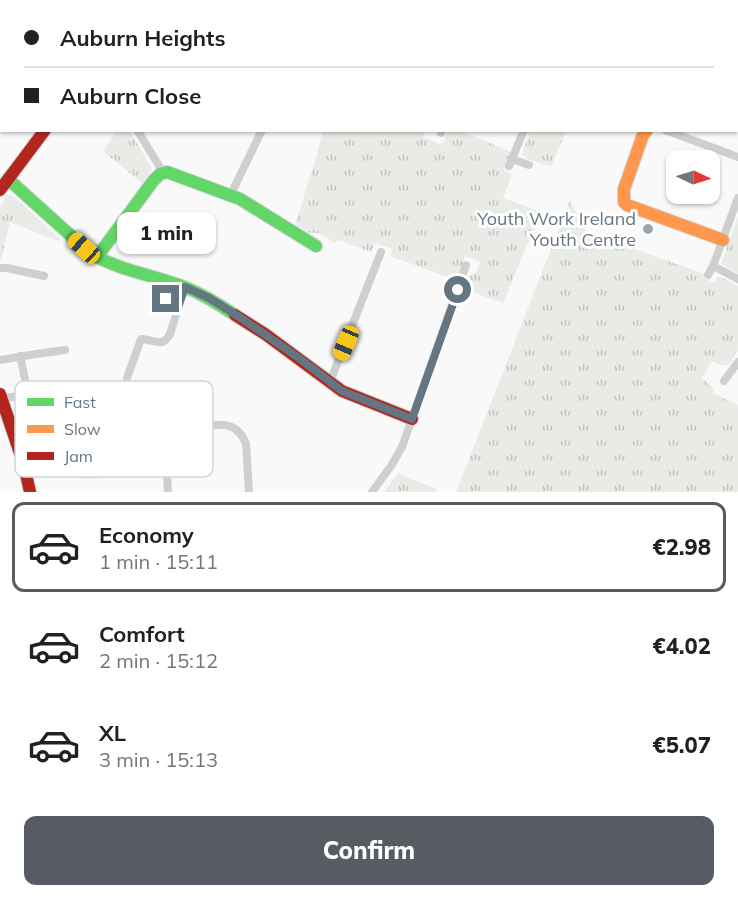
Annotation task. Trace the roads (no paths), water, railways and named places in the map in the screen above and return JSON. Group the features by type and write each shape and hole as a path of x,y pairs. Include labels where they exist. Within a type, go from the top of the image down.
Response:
{"street":[{"path":"0,190 43,132"},
{"path":"138,132 163,172"},
{"path":"231,194 261,132"},
{"path":"523,132 510,163 530,165"},
{"path":"645,132 624,189 622,198 624,202 723,240"},
{"path":"670,132 738,157"},
{"path":"97,257 163,172 170,172 231,194 316,246"},
{"path":"8,179 97,257 122,268 185,287 209,298 347,393 412,419"},
{"path":"708,275 738,198"},
{"path":"330,382 381,252"},
{"path":"372,492 397,458 402,447 466,266"},
{"path":"713,266 738,279"},
{"path":"0,268 44,276"},
{"path":"127,378 141,339 160,343 166,340 185,287"},
{"path":"166,299 179,304"},
{"path":"0,360 65,350"},
{"path":"20,356 25,381"},
{"path":"724,381 738,362"},
{"path":"1,397 15,438"},
{"path":"213,425 222,424 233,427 244,438 249,492"},
{"path":"26,477 30,492"}],"place":[{"name":"Youth Work Ireland Youth Centre","path":"648,229"}]}
